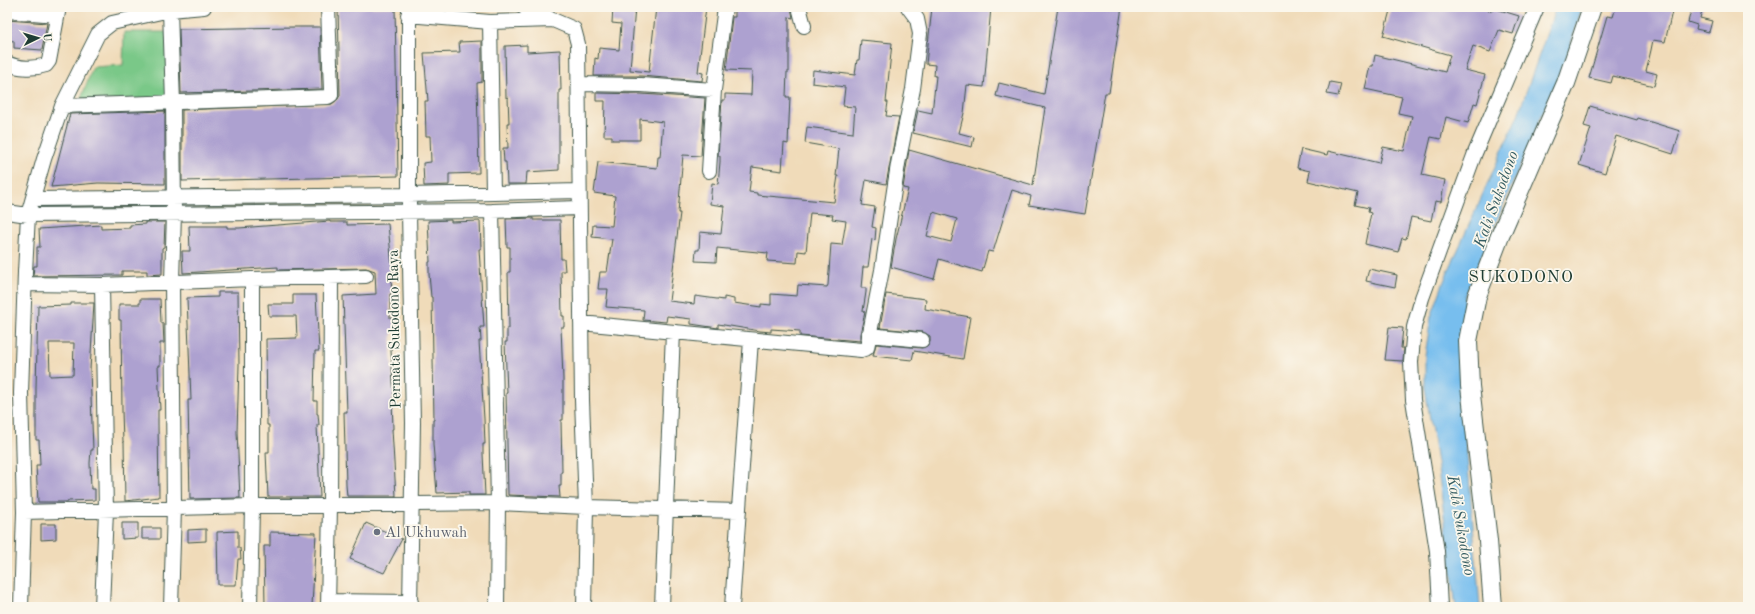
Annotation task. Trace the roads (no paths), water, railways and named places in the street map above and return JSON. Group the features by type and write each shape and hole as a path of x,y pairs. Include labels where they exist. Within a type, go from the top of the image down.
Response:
{"main road":[{"path":"1493,607 1488,541 1473,416 1468,341 1479,290 1500,236 1566,83 1592,7"}],"street":[{"path":"21,607 24,512 21,393 27,215 44,159 62,106 91,45 102,30 112,23 170,10 204,7"},
{"path":"62,106 328,97 331,95 328,7"},
{"path":"523,7 574,29 578,44 581,324 586,507 584,607"},
{"path":"709,172 714,90 725,7"},
{"path":"799,7 804,26"},
{"path":"581,324 861,350 867,348 868,335 882,270 898,164 913,89 920,34 916,19 908,7"},
{"path":"1440,607 1437,551 1413,400 1411,362 1414,327 1422,298 1475,153 1537,7"},
{"path":"170,10 174,197 172,281 174,508 171,607"},
{"path":"7,11 58,11 49,61 46,65 41,67 14,67 7,63"},
{"path":"408,11 490,22 553,20"},
{"name":"Permata Sukodono Raya","path":"408,11 408,212 413,423 411,605"},
{"name":"Permata Sukodono Raya","path":"408,50 424,12"},
{"path":"490,22 493,193"},
{"path":"578,84 714,90"},
{"path":"32,199 408,195 579,191"},
{"path":"7,212 27,215 492,211 579,208"},
{"path":"492,211 498,503 497,607"},
{"path":"25,284 102,285 172,281 366,276"},
{"path":"331,278 328,604 411,605"},
{"path":"250,607 252,506 252,279"},
{"path":"102,285 106,511 102,607"},
{"path":"662,607 673,332"},
{"path":"868,335 922,340"},
{"path":"732,607 751,340"},
{"path":"24,512 252,506 498,503 739,511"}],"water":[{"name":"Kali Sukodono","path":"1556,7 1582,7 1567,56 1465,295 1460,372 1480,607 1456,607 1438,469 1425,388 1425,355 1431,317 1444,281 1518,115"}],"place":[{"name":"Al Ukhuwah","path":"377,532"}],"district":[{"name":"SUKODONO","path":"1521,276"}]}
